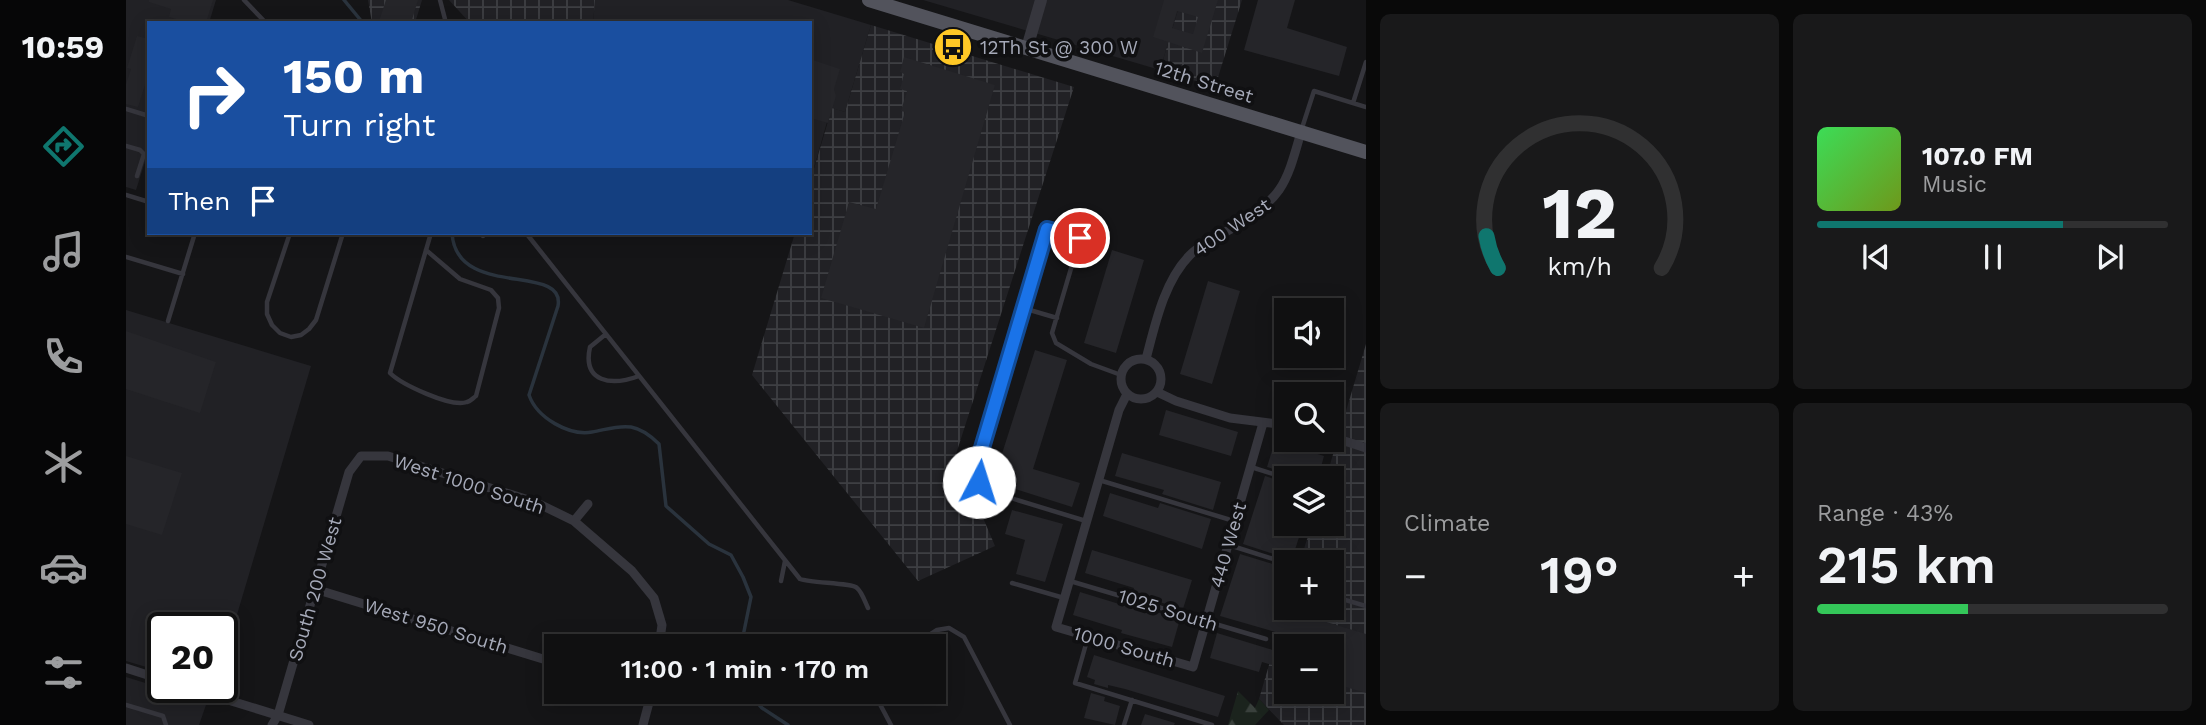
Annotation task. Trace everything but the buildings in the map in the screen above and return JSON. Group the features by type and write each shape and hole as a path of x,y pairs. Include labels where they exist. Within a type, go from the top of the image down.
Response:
{"main road":[{"name":"12th Street","path":"870,0 1366,152"}],"street":[{"path":"1027,48 1041,0"},
{"name":"400 West","path":"1146,359 1158,315 1180,268 1198,248 1274,199 1288,176 1301,132"},
{"path":"1146,359 1157,367 1160,386 1157,392 1145,399 1139,399 1127,394 1121,382 1121,375 1127,364 1146,359"},
{"path":"1157,392 1176,401 1230,418 1274,424"},
{"path":"1065,598 1119,410 1127,394"},
{"name":"440 West","path":"1193,667 1263,423"},
{"path":"1344,441 1366,448"},
{"name":"West 1000 South","path":"361,456 388,456 535,502 574,521 632,571 654,598 662,625 661,634"},
{"name":"South 200 West","path":"272,725 278,715 349,472 361,456"},
{"path":"574,521 589,504"},
{"name":"West 950 South","path":"315,589 544,659"},
{"name":"1000 South","path":"1065,598 1056,627 1193,667"},
{"path":"126,668 147,675"},
{"path":"238,703 309,725"},
{"path":"643,725 648,704"}],"lane":[{"path":"244,0 264,21"},
{"path":"440,0 445,21"},
{"path":"1353,103 1366,62"},
{"path":"1301,132 1314,91 1366,107"},
{"path":"126,110 147,115"},
{"path":"126,146 144,153 137,176"},
{"path":"126,195 147,201"},
{"path":"1087,521 990,492 979,482 976,468 1047,229 1080,238 1052,333 1056,343 1091,364 1121,375"},
{"path":"168,321 194,235"},
{"path":"288,235 267,302 267,314 280,333 291,337 301,335 316,320 342,235"},
{"path":"425,250 460,279 491,290 498,298 499,308 476,396 467,402 454,403 400,383 390,373 425,250 429,235"},
{"path":"528,235 800,579 815,583 850,584 858,588 869,608"},
{"path":"126,257 183,274"},
{"path":"1023,308 1057,317"},
{"path":"606,334 590,346 587,361 593,373 606,382 624,382 639,376"},
{"path":"1250,467 1274,474"},
{"path":"1099,480 1234,522"},
{"path":"1228,545 1274,559"},
{"path":"781,581 785,561"},
{"name":"1025 South","path":"1070,581 1266,639"},
{"path":"1012,583 1065,598"},
{"path":"1344,600 1366,606"},
{"path":"930,634 937,629 948,628 964,637 1010,725"},
{"path":"1088,636 1075,683 1212,725"},
{"path":"1124,725 1132,700"},
{"path":"880,704 891,725"},
{"path":"126,705 163,716 166,725"}],"shaded area":[{"path":"126,0 216,0 210,21 147,21 147,155 136,190 126,187"},
{"path":"368,0 422,0 416,21 372,21"},
{"path":"449,0 595,0 593,21 468,21"},
{"path":"595,0 788,0 871,25 845,112 831,108 812,175 812,21 593,21"},
{"path":"923,0 1181,0 1160,70"},
{"path":"1181,0 1242,0 1215,87 1160,70"},
{"path":"871,25 1074,87 956,454 995,546 918,581 752,375 794,235 812,235 812,175 832,108 845,112"},
{"path":"126,310 311,366 238,612 147,612 147,667 126,661"},
{"path":"1366,344 1366,725 1284,725 1259,699 1274,648 1274,704 1344,704 1344,634 1278,634 1282,620 1344,620 1344,550 1304,550 1308,536 1344,536 1344,466 1330,466 1334,452 1344,452 1344,418"},
{"path":"126,677 147,683 147,703 207,703 199,725 126,725"}],"green space":[{"path":"1238,691 1255,708 1259,699 1269,710 1255,725 1228,725"}],"waterway":[{"path":"344,0 361,21"},
{"path":"453,235 458,254 471,266 489,274 545,285 556,293 558,306 529,395 533,403 546,418 564,428 583,433 631,427 646,433 659,444 666,506 709,544 731,555 743,577 751,597 743,634"},
{"path":"758,704 788,725"}],"place":[{"name":"12Th St @ 300 W","path":"953,47"}],"route":[{"path":"979,482 976,468 1047,229 1080,238"}]}
